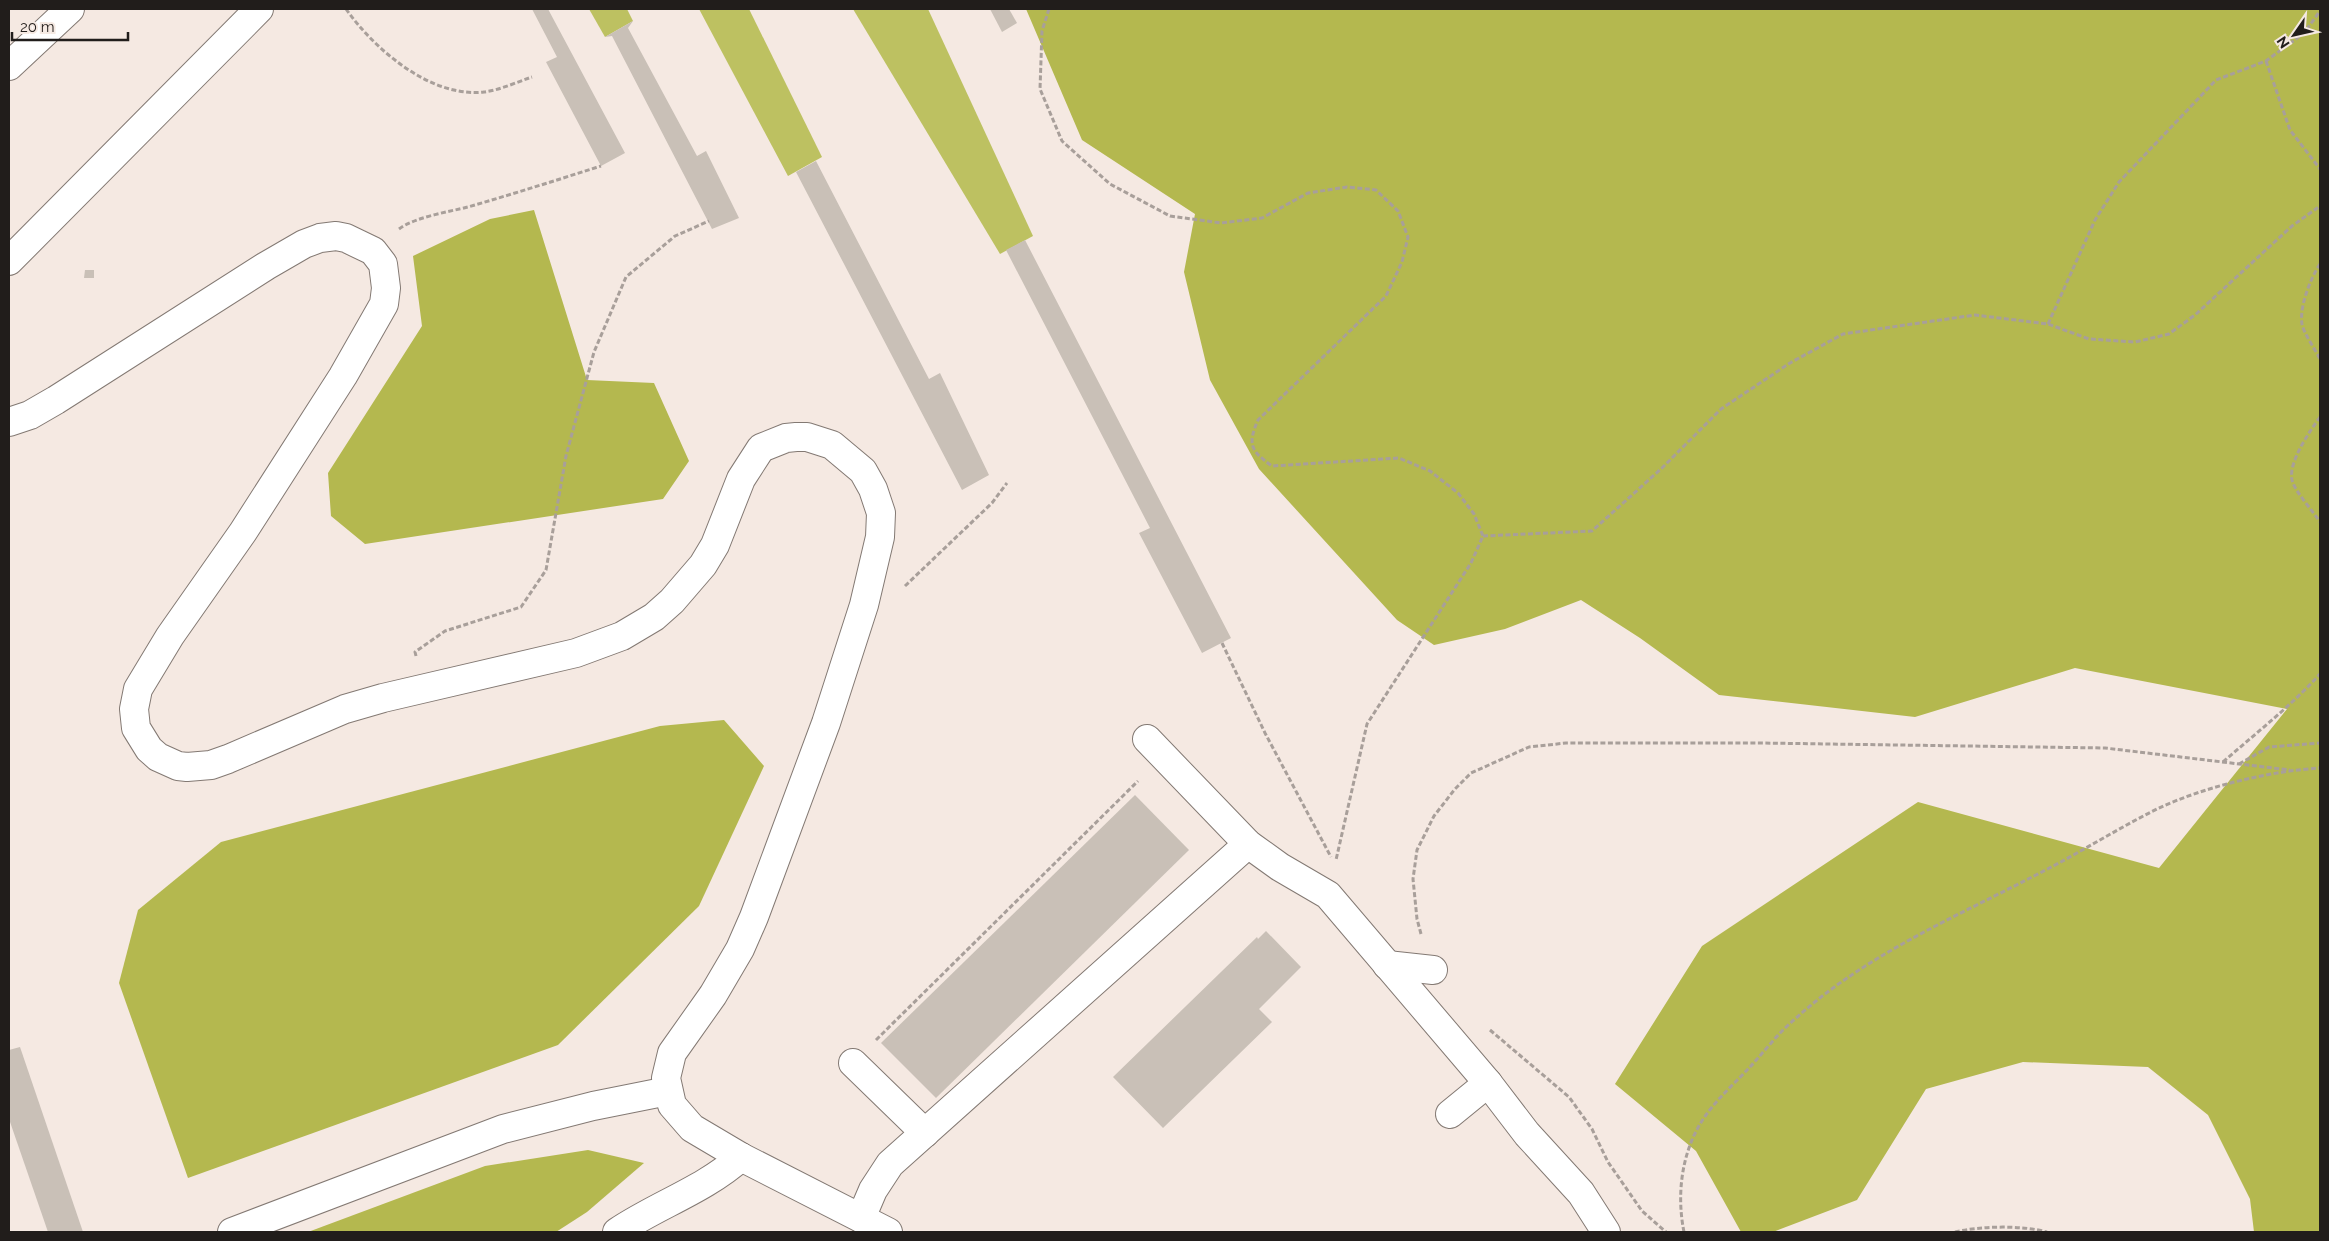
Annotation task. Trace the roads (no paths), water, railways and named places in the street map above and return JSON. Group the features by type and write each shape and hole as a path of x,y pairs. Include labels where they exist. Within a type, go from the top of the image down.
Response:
{"lane":[{"path":"9,66 70,9"},
{"path":"9,261 258,9"},
{"path":"9,422 30,415 56,400 304,244 320,238 336,236 360,244 373,251 383,264 386,273 384,304 313,425 243,532 170,636 138,689 134,709 136,728 149,749 158,757 178,766 200,767 228,759 345,709 422,688 596,647 622,636 654,616 688,584 703,565 715,545 741,479 754,456 761,448 786,438 807,437 832,445 863,471 874,489 882,524 860,619 826,723 754,917 740,949 713,995 672,1053 667,1072 668,1091 676,1111 692,1128 741,1158 888,1232"},
{"path":"1147,739 1248,844 1280,867 1328,895 1488,1083 1527,1134 1581,1193 1606,1232"},
{"path":"861,1218 873,1190 890,1164 1248,844"},
{"path":"1387,965 1433,970"},
{"path":"853,1063 925,1133"},
{"path":"1450,1114 1488,1083"},
{"path":"232,1232 503,1129 593,1106 668,1091"},
{"path":"618,1232 634,1221 712,1180 741,1158"}]}
